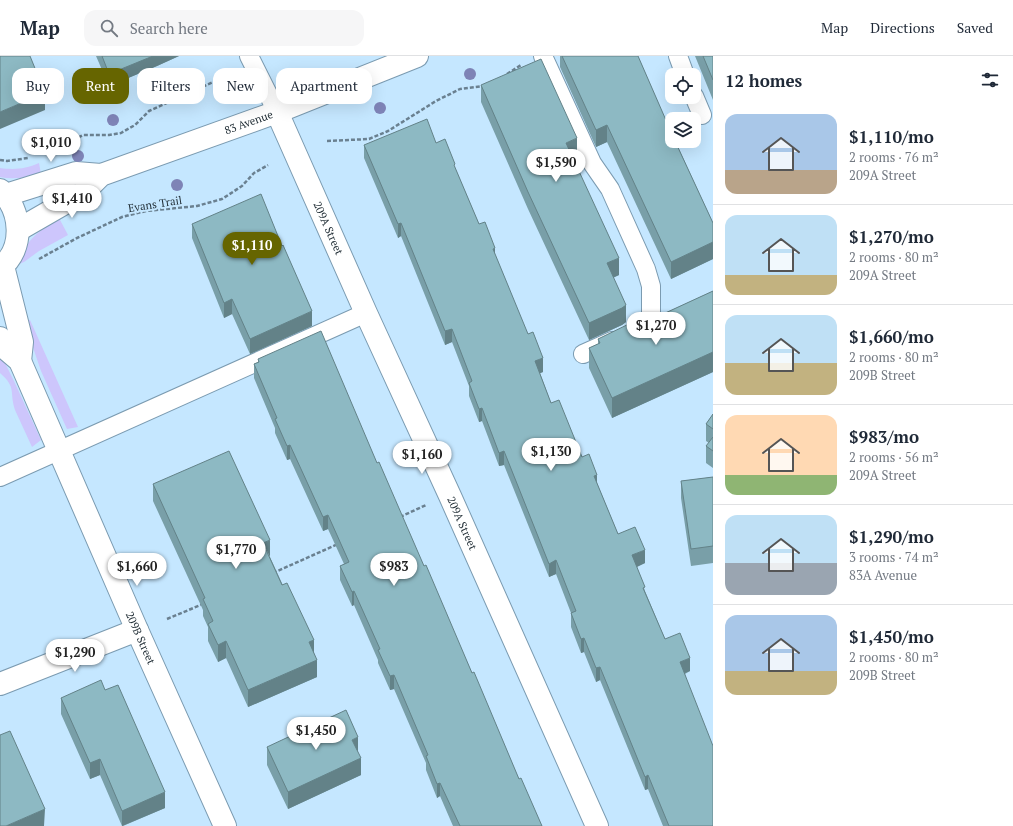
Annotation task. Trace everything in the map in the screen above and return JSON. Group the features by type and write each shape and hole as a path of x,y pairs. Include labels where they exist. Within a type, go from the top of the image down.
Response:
{"street":[{"name":"83 Avenue","path":"18,230 84,192 101,176 277,112 417,56"},
{"name":"209A Street","path":"277,112 596,826"},
{"name":"83 Avenue","path":"3,193 76,173 101,176"},
{"path":"1,267 11,256 16,243 18,230 15,211 3,193"},
{"name":"209B Street","path":"1,267 22,342 20,361"},
{"name":"209B Street","path":"0,338 6,349 20,361 225,826"},
{"path":"0,684 138,630"}],"lane":[{"path":"543,56 592,163 610,189 646,269 659,314 633,330 582,354"},
{"path":"678,56 682,68"},
{"path":"251,61 277,112"},
{"path":"697,104 702,115"},
{"path":"0,477 366,313"}],"path":[{"path":"42,155 83,135 109,135 121,133 135,125 149,111 228,75 251,61"},
{"path":"503,76 524,63"},
{"path":"327,141 370,139 388,131 436,101 460,89 485,86"},
{"path":"0,160 22,160 35,157"},
{"name":"Evans Trail","path":"38,260 83,235 122,217 146,211 197,206 222,199 242,186 254,174 268,165"},
{"path":"398,518 428,504"},
{"path":"270,574 341,543"},
{"path":"167,619 206,602"}],"shaded area":[{"path":"39,163 41,174 15,178 0,177 0,168 10,169 29,167"},
{"path":"59,218 68,235 17,265 24,249 33,237"},
{"path":"30,320 78,427 67,429 41,371 24,321"},
{"path":"0,353 41,440 32,447 15,410 11,386 0,373"}],"building":[{"path":"0,56 30,56 35,68 12,68 12,104 19,104 0,112"},
{"path":"102,56 153,56 124,68 107,68"},
{"path":"562,56 638,56 665,118 665,148 678,148 713,223 713,242 671,262 607,125 596,130"},
{"path":"703,56 713,56 713,80"},
{"path":"541,59 577,138 566,143 619,258 607,263 626,305 589,323 528,192 481,85"},
{"path":"427,119 436,143 445,139 455,164 454,165 479,224 485,222 495,248 493,249 528,334 533,332 543,358 535,361 551,403 559,400 582,457 589,454 597,475 594,476 618,534 635,527 645,550 632,555 645,587 643,588 665,639 680,633 690,658 680,662 713,746 713,826 669,826 648,775 645,777 600,667 596,668 584,638 581,639 571,613 576,611 556,560 549,564 504,451 499,453 482,408 479,409 469,383 472,381 452,329 445,331 401,223 398,224 364,145"},
{"path":"261,194 282,246 283,245 312,311 250,339 232,299 224,303 192,224"},
{"path":"713,291 713,352 612,398 589,348 600,343 598,339 635,321 637,326"},
{"path":"321,331 377,463 379,462 424,566 426,565 472,673 474,672 519,779 521,778 542,826 460,826 440,783 437,784 426,756 428,755 394,675 390,676 378,650 380,649 354,591 352,592 340,566 349,562 328,515 323,517 290,445 287,446 254,364 259,362 258,359"},
{"path":"713,414 713,429 706,424"},
{"path":"713,437 713,451 706,446"},
{"path":"229,451 270,540 263,543 282,585 287,583 314,640 309,642 317,660 248,690 226,641 218,645 208,624 213,621 203,599 205,598 153,484"},
{"path":"713,477 713,546 691,549 681,481"},
{"path":"101,680 105,690 118,685 165,792 122,811 100,759 90,763 61,698"},
{"path":"346,710 358,737 352,740 361,758 288,792 267,747"},
{"path":"10,731 45,809 6,826 0,826 0,735"}]}
